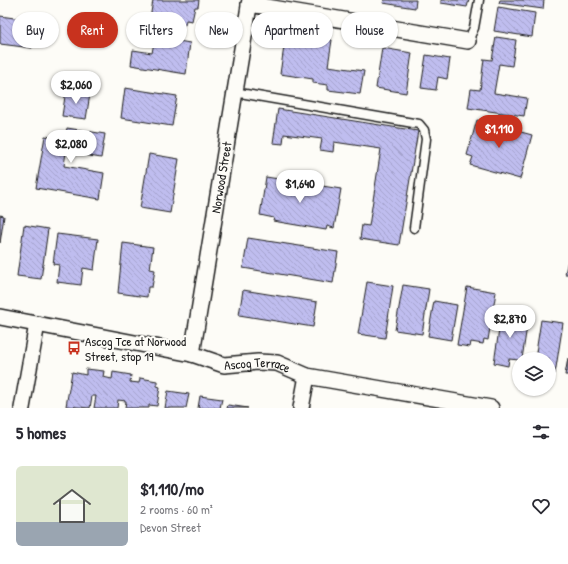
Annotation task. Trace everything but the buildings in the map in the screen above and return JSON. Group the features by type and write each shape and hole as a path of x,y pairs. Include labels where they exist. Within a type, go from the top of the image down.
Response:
{"street":[{"path":"249,2 468,42"},
{"name":"Norwood Street","path":"192,354 249,2"},
{"name":"Ascog Terrace","path":"0,317 192,354 224,365 258,362 277,363 307,376 491,408"},
{"path":"22,408 37,324"},
{"path":"301,408 307,376"}],"lane":[{"path":"468,42 474,28 479,0"},
{"path":"234,92 419,124 424,130 426,139 414,228"}],"place":[{"name":"Ascog Tce at Norwood Street, stop 19","path":"74,348"}]}
